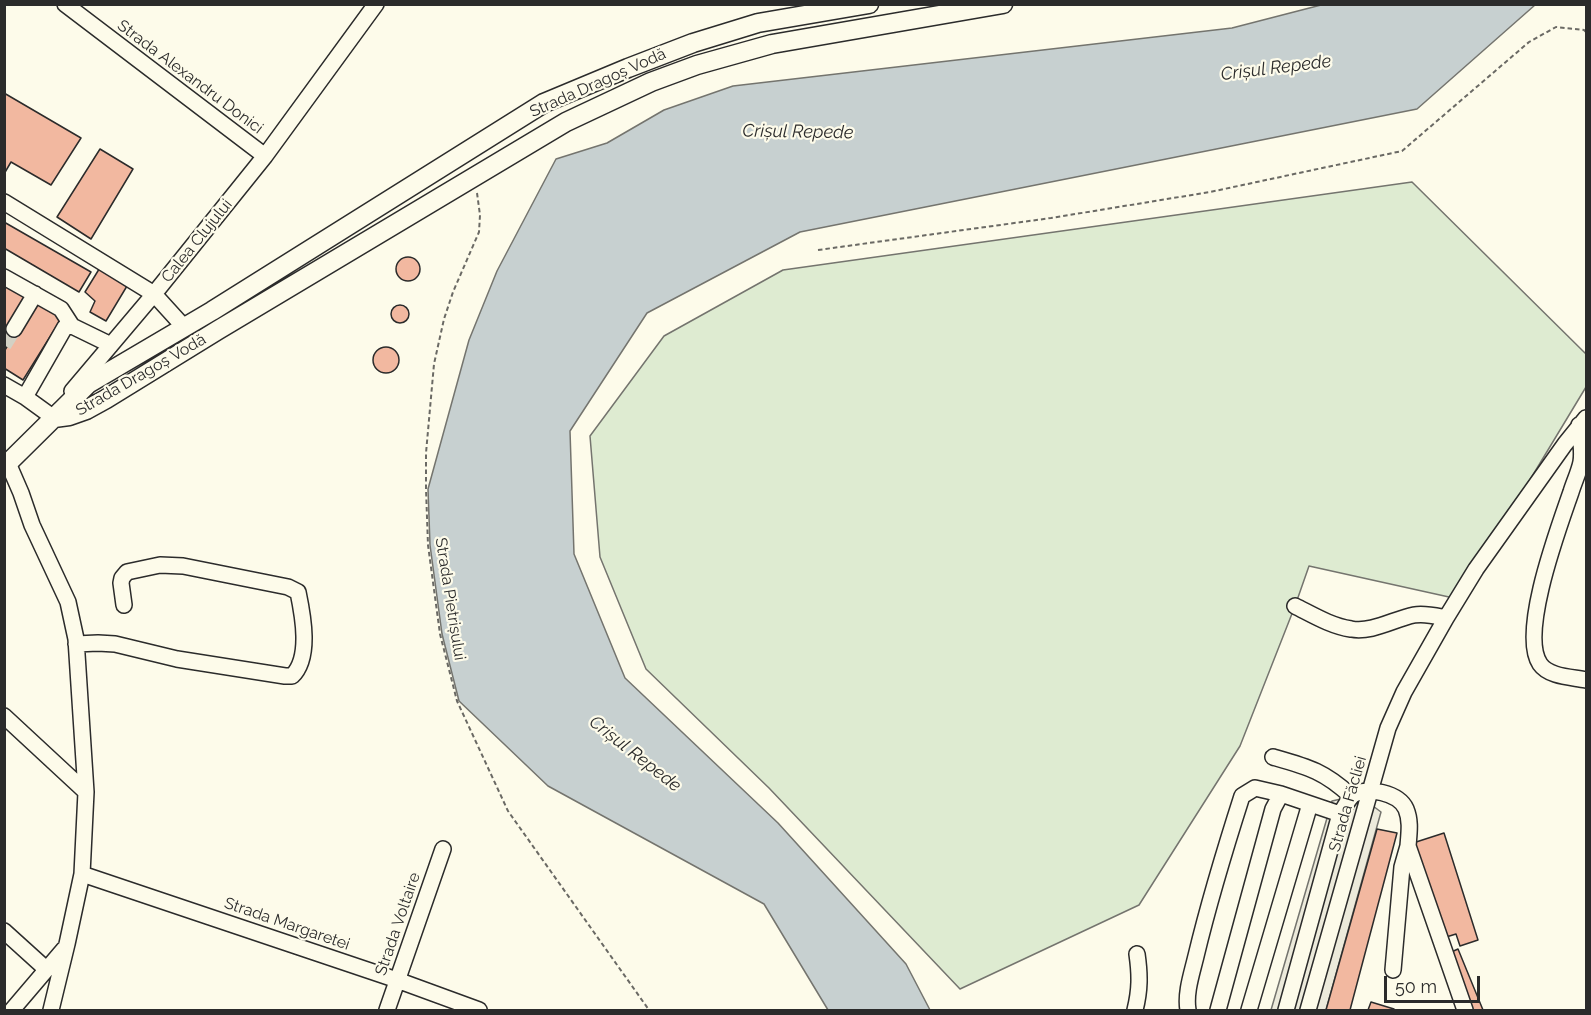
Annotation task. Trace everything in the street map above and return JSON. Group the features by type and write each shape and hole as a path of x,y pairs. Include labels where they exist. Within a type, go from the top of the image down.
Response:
{"main road":[{"name":"Strada Dragoș Vodă","path":"54,418 88,384 212,311 544,103 693,43 758,23 869,4"},
{"name":"Strada Dragoș Vodă","path":"54,418 69,417 106,399 566,122 651,82 697,65 772,44 1003,4"},
{"path":"212,311 209,324 218,330"},
{"path":"106,399 117,382 182,346 187,339 184,327"},
{"name":"Calea Clujului","path":"6,465 54,418"}],"street":[{"name":"Strada Alexandru Donici","path":"65,4 265,156"},
{"name":"Calea Clujului","path":"54,418 71,392 154,294 265,156 376,4"},
{"path":"4,202 154,294 184,327"},
{"path":"4,277 61,309 72,326 111,345"},
{"path":"14,329 35,294"},
{"path":"25,398 65,327 72,326"},
{"path":"4,386 54,418"},
{"name":"Strada Făcliei","path":"1308,1011 1389,728 1404,692 1476,569 1583,422"},
{"name":"Strada Făcliei","path":"1583,422 1581,461 1554,542 1534,627 1535,652 1540,664 1549,672 1587,680"},
{"path":"6,465 68,602 76,644 86,792 82,874 51,1011"},
{"path":"76,644 114,644 177,659 285,676 292,676 296,672 303,655 304,637 298,592 288,587 183,566 160,565 127,572 122,578 124,605"},
{"path":"1295,606 1330,623 1353,630 1374,627 1415,615 1427,614 1446,618"},
{"path":"4,716 86,792"},
{"path":"1273,757 1306,766 1325,775 1351,796"},
{"path":"1188,1011 1190,986 1199,943 1242,796 1254,788 1281,794 1340,814"},
{"path":"1286,1011 1340,814 1351,796 1365,790 1396,797 1405,807 1410,821 1408,846 1402,867 1393,970"},
{"path":"1218,1011 1274,809 1281,794"},
{"path":"1249,1011 1310,804"},
{"path":"1408,846 1465,1011"},
{"name":"Strada Voltaire","path":"387,1011 443,849"},
{"name":"Strada Margaretei","path":"82,874 397,980 479,1011"},
{"path":"4,931 46,969"},
{"path":"12,1011 68,944"},
{"path":"1136,1011 1140,975 1137,954"}],"path":[{"path":"818,250 1051,218 1210,192 1402,151 1529,42 1556,27 1587,32"},
{"name":"Strada Pietrișului","path":"474,178 480,215 478,232 444,319 434,364 426,453 428,545 440,634 457,701 508,811 649,1011"}],"green space":[{"path":"1412,182 1586,354 1586,387 1458,599 1309,566 1240,746 1139,905 960,989 769,788 646,669 600,557 590,436 664,336 783,270"}],"shaded area":[{"path":"1363,794 1300,1010 1271,1010 1332,801"},
{"path":"1373,806 1381,812 1326,1010 1316,1010"}],"water":[{"name":"Crișul Repede","path":"1321,5 1535,5 1417,109 800,232 647,313 570,431 574,554 625,678 778,823 906,964 930,1010 828,1010 764,904 548,786 459,701 442,634 430,545 428,489 469,340 497,271 556,159 607,143 664,110 733,86 1232,28"}],"building":[{"path":"4,93 81,138 51,185 11,162 4,174"},
{"path":"100,149 133,169 91,239 57,217"},
{"path":"4,222 91,272 79,292 4,248"},
{"path":"408,257 417,260 420,269 417,278 408,281 399,278 396,269 399,260"},
{"path":"101,266 130,281 106,321 90,312 95,301 85,292"},
{"path":"4,282 27,296 16,332 5,350"},
{"path":"35,299 63,316 23,380 4,368 4,350"},
{"path":"400,305 406,308 409,314 406,320 400,323 394,320 391,314 394,308"},
{"path":"386,347 395,351 399,360 395,369 386,373 377,369 373,360 377,351"},
{"path":"1377,829 1397,833 1350,1010 1326,1010"},
{"path":"1444,833 1478,940 1460,946 1456,934 1443,938 1413,843"},
{"path":"1458,949 1483,1010 1470,1010 1447,954"},
{"path":"1371,1002 1394,1009 1394,1010 1368,1010"}],"tunnel":[{"path":"4,345 14,329"}]}
